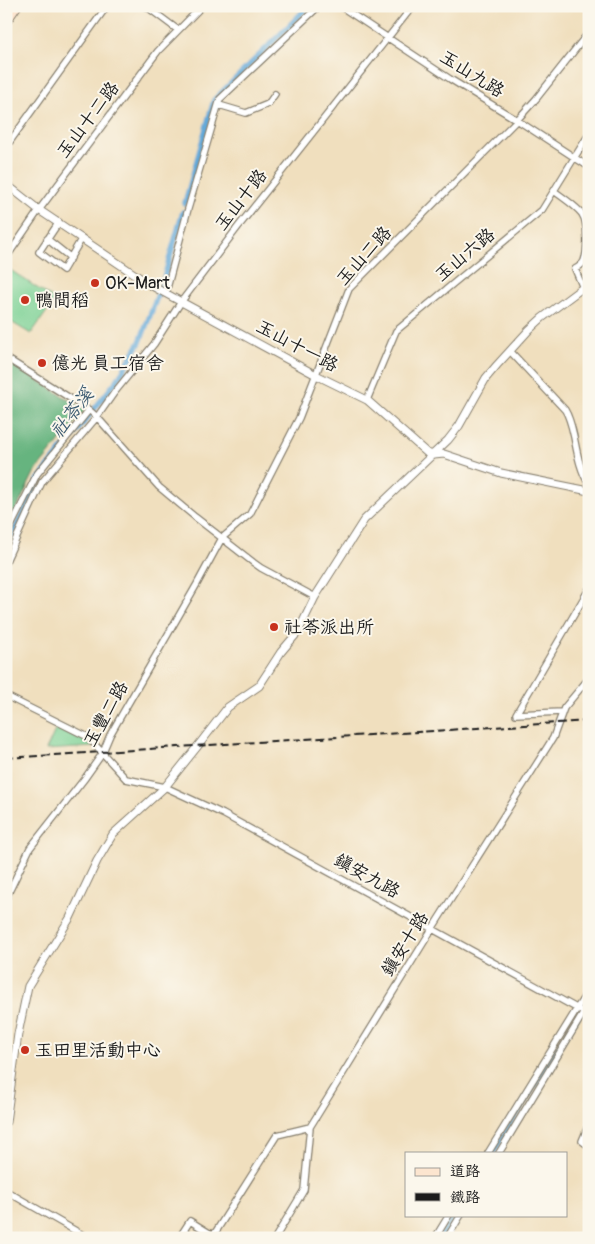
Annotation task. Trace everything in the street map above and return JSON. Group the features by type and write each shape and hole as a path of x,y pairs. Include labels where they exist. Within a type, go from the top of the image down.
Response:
{"main road":[{"path":"6,22 17,6"}],"street":[{"path":"6,147 107,6"},
{"path":"146,6 178,30"},
{"name":"玉山十二路","path":"6,258 39,210 158,51 202,6"},
{"path":"166,292 220,99 319,6"},
{"name":"玉山九路","path":"340,6 450,79 518,120 589,167"},
{"name":"玉山十路","path":"93,413 114,393 154,344 181,302 238,227 413,6"},
{"name":"玉山二路","path":"222,538 250,514 298,418 349,289 518,120 589,32"},
{"path":"219,105 246,112 268,104 275,94"},
{"name":"玉山六路","path":"367,400 396,331 542,210 589,134"},
{"name":"玉山十一路","path":"6,184 39,210 152,286 367,400 427,453 434,455 444,454 501,473 589,491"},
{"path":"554,191 583,214 587,234 587,249 584,262 575,269 586,286 589,296"},
{"path":"59,222 39,252 63,270 82,238"},
{"path":"47,240 71,258"},
{"path":"6,1122 18,1034 28,986 70,918 97,861 113,834 165,787 228,707 259,686 281,652 298,632 315,597 364,520 448,440 459,426 486,378 542,318 586,286"},
{"path":"510,351 569,416 576,449 588,479"},
{"path":"6,358 93,413 159,487 260,568 315,597"},
{"path":"6,536 37,474 93,413"},
{"path":"6,561 42,482 93,413"},
{"name":"玉豐二路","path":"6,898 30,848 102,754 110,736 222,538"},
{"path":"562,712 516,714 589,589"},
{"name":"鎮安十路","path":"276,1238 304,1190 310,1127 553,738 564,708 589,678"},
{"name":"鎮安九路","path":"6,696 88,737 126,779 165,787 223,814 582,1011"},
{"path":"500,1152 582,1011 589,989"},
{"path":"489,1152 582,1011 589,1004"},
{"path":"589,1124 582,1141 589,1146"},
{"path":"179,1238 190,1222 212,1234 215,1233 277,1135 310,1127"},
{"path":"6,1191 88,1238"},
{"path":"435,1238 448,1216"},
{"path":"447,1238 460,1216"}],"green space":[{"path":"6,267 55,300 31,334 6,319"},
{"path":"6,360 85,410 34,473 6,531 6,401 10,394 6,391"},
{"path":"57,726 85,740 93,747 46,750"}],"waterway":[{"name":"社苓溪","path":"185,203 214,100 309,6"},
{"name":"社苓溪","path":"162,285 183,212"},
{"name":"社苓溪","path":"6,548 39,479 118,379 140,342 158,294"},
{"path":"494,1152 589,997"},
{"path":"440,1238 453,1216"}],"railway":[{"path":"6,758 589,721"}],"place":[{"name":"OK-Mart","path":"95,283"},
{"name":"鴨間稻","path":"25,300"},
{"name":"億光 員工宿舍","path":"42,363"},
{"name":"社苓派出所","path":"274,627"},
{"name":"玉田里活動中心","path":"25,1050"}]}
